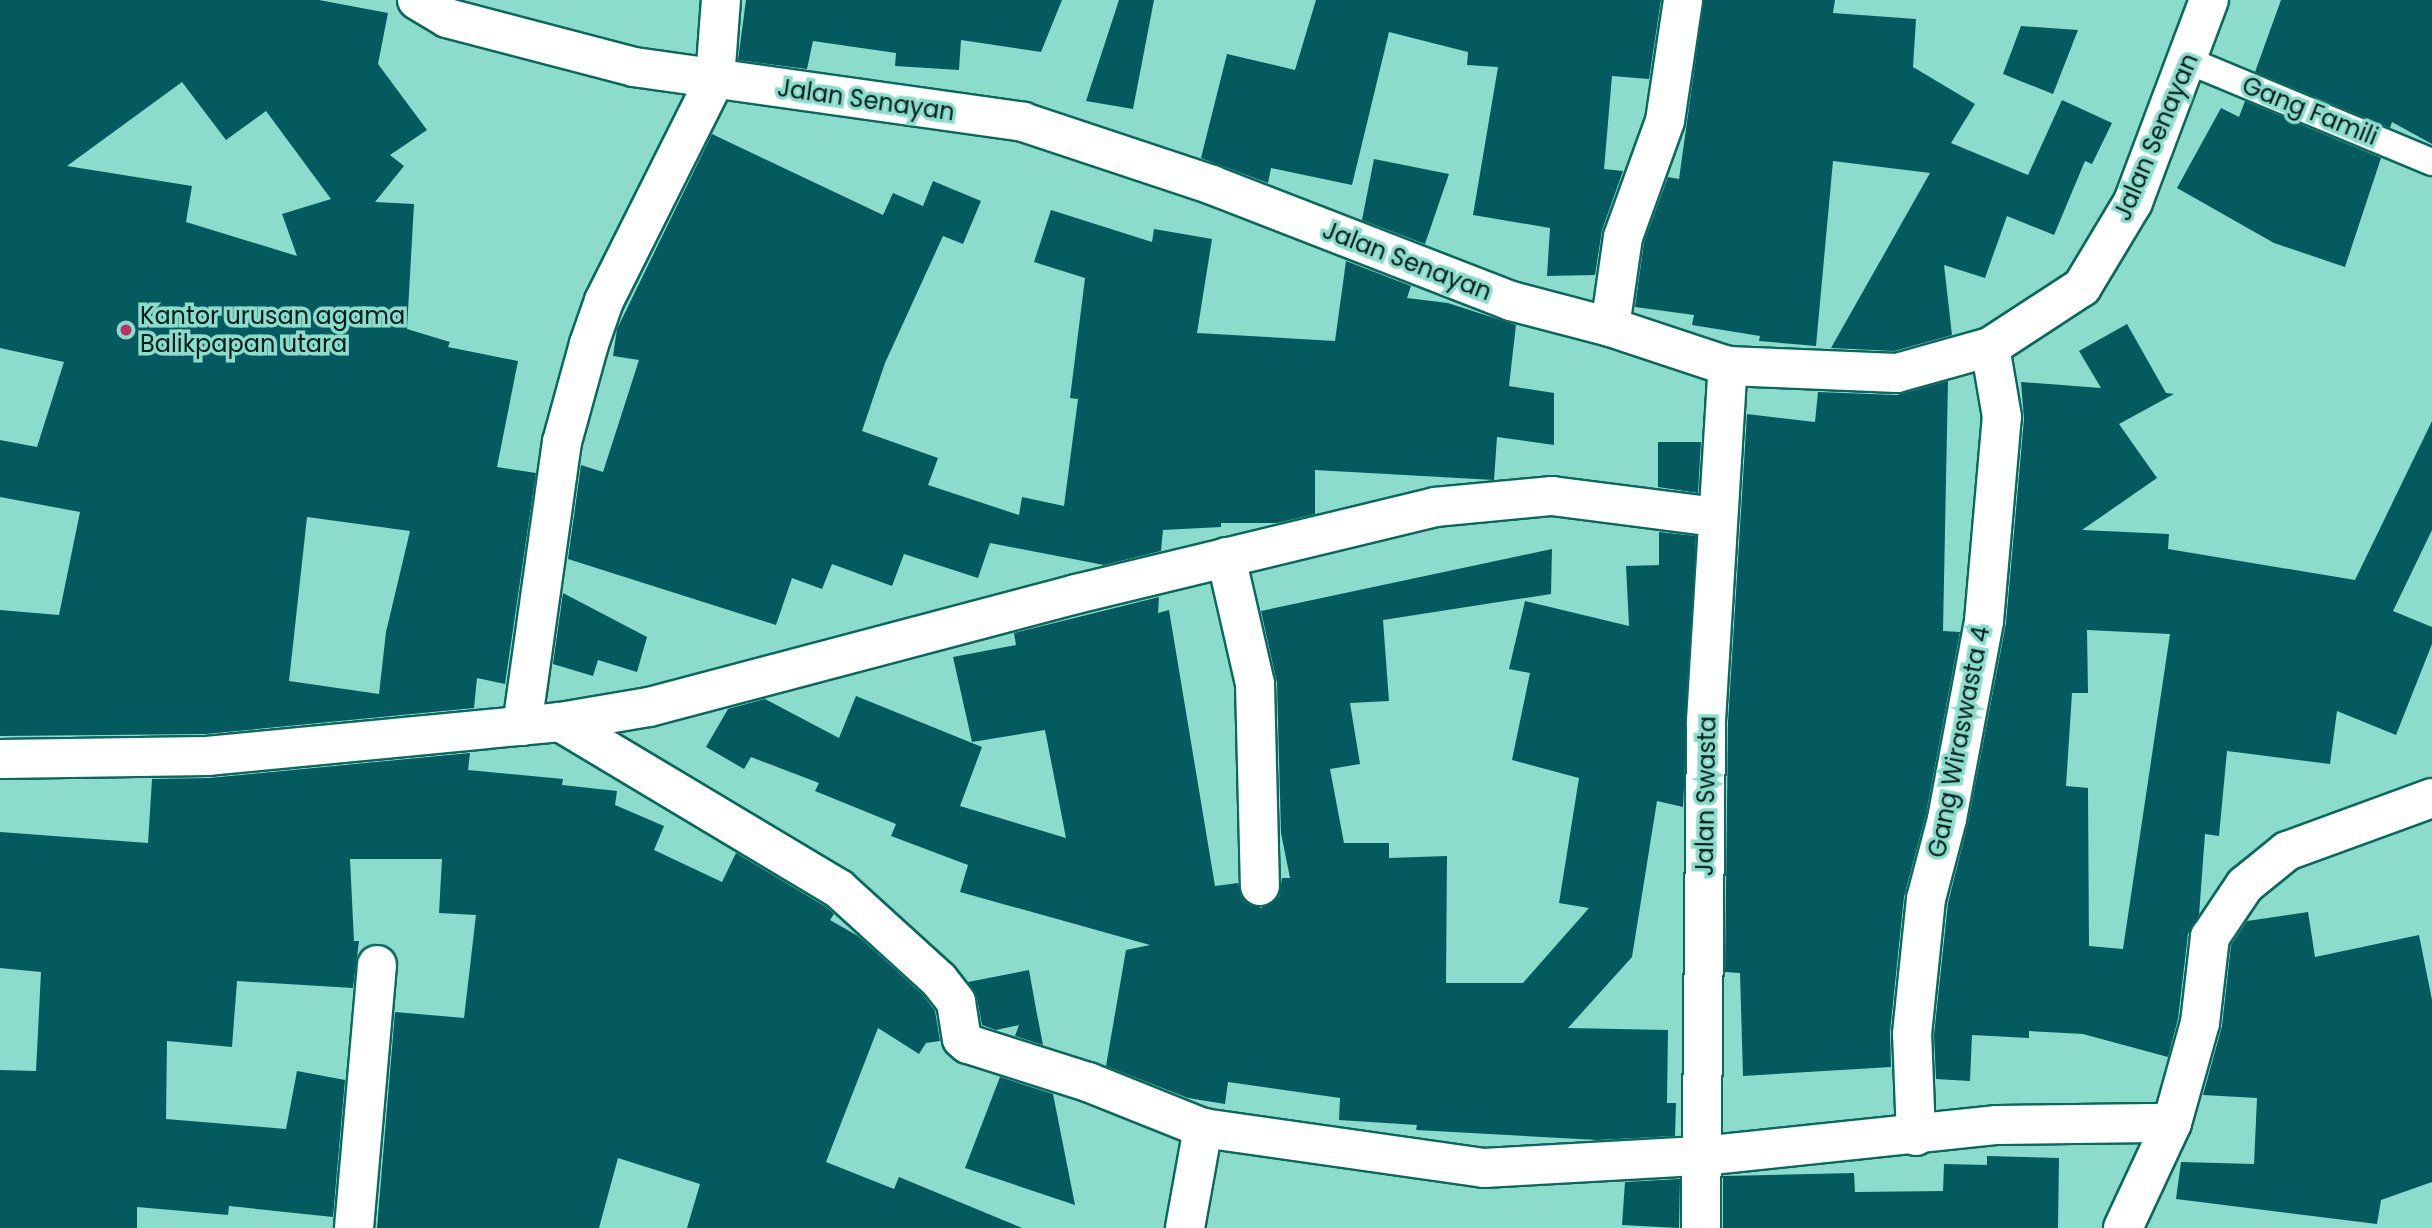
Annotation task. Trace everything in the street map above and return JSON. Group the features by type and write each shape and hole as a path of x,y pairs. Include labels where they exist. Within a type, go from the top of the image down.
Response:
{"street":[{"name":"Jalan Senayan","path":"417,0 447,18 634,67 1023,122 1212,185 1511,301 1610,327 1728,366 1897,373 1990,347 2082,287 2133,202 2189,61 2209,0"},
{"path":"522,726 562,442 596,318 715,79 721,0"},
{"path":"1610,327 1623,237 1665,121 1683,0"},
{"name":"Gang Wiraswasta 4","path":"1916,1136 1912,1034 1926,899 1947,819 1984,621 2002,417 1990,347"},
{"name":"Jalan Swasta","path":"1701,1228 1706,721 1728,366"},
{"path":"0,759 207,756 560,722 649,707 1226,557 1435,507 1552,496 1717,517"},
{"path":"1226,557 1255,684 1260,886"},
{"path":"560,722 839,889 939,980 956,1002 962,1039 968,1044 1088,1082 1203,1128 1484,1168 1702,1156 1825,1140 1916,1136 1997,1125 2172,1123"},
{"path":"2123,1228 2172,1123 2200,1023 2210,937 2245,885 2287,851 2432,798"},
{"path":"354,1228 377,965"},
{"path":"1185,1228 1203,1128"}],"lane":[{"name":"Gang Famili","path":"2189,61 2432,162"}],"building":[{"path":"0,0 319,0 388,13 378,64 427,130 390,155 404,166 375,202 414,204 407,329 450,342 448,347 518,361 497,467 536,473 505,684 477,678 474,708 206,734 0,736 0,610 59,615 80,512 0,497 0,440 37,447 64,362 0,348","holes":["182,82 226,140 266,111 331,199 282,214 297,256 186,222 192,186 67,166","307,517 410,531 386,632 379,694 289,681"]},
{"path":"746,0 1062,0 1041,52 961,40 959,70 895,66 896,53 813,41 807,69 738,60"},
{"path":"1119,0 1154,0 1133,109 1086,101"},
{"path":"1316,0 1661,0 1649,79 1612,76 1604,169 1623,171 1602,230 1595,275 1547,276 1550,228 1473,215 1498,67 1467,65 1468,52 1389,32 1352,185 1271,168 1268,183 1201,158 1227,54 1295,70"},
{"path":"1704,0 1835,0 1833,13 1916,19 1913,67 1975,104 1951,143 2028,175 2062,100 2112,123 2092,164 2085,161 2054,235 2007,216 1985,278 1944,265 1952,335 1894,351 1831,348 1930,173 1833,161 1816,346 1759,341 1760,336 1692,325 1694,315 1635,307 1644,242 1668,177 1679,179"},
{"path":"2281,0 2432,0 2432,144 2392,122 2390,128 2255,72"},
{"path":"2021,26 2078,30 2053,94 2003,74"},
{"path":"2245,101 2381,158 2345,267 2274,243 2177,188 2221,108 2239,117"},
{"path":"712,134 883,215 893,193 923,206 933,181 981,201 963,244 943,236 885,363 862,431 938,458 928,485 1019,515 1022,497 1064,506 1078,399 1070,398 1085,278 1034,262 1051,210 1152,242 1154,229 1212,239 1197,333 1335,341 1346,261 1411,286 1407,298 1448,303 1516,325 1509,386 1554,393 1554,445 1497,437 1494,480 1315,470 1315,514 1277,523 1221,523 1221,527 1163,530 1161,551 1104,565 990,543 978,578 904,554 892,586 832,564 822,589 792,578 776,625 568,559 581,465 603,472 639,360 613,356 617,329"},
{"path":"1374,159 1449,174 1425,244 1362,220"},
{"path":"2127,324 2166,393 2174,394 2119,424 2157,478 2082,530 2169,534 2168,549 2355,580 2432,421 2432,530 2393,611 2432,627 2432,644 2396,735 2337,711 2330,764 2227,751 2219,836 2205,834 2199,915 2188,934 2178,1019 2168,1057 2083,1034 2029,1031 2029,1038 1972,1035 1970,1081 1936,1079 1934,1035 1948,903 1968,823 2006,623 2024,419 2021,382 2101,388 2079,351","holes":["2087,630 2170,634 2123,949 2089,946 2088,788 2066,786 2072,693 2088,693"]},
{"path":"1948,381 1943,631 1960,632 1926,814 1904,897 1890,1032 1891,1067 1743,1076 1740,973 1725,972 1728,722 1747,414 1815,422 1818,392 1897,395"},
{"path":"1658,442 1701,442 1698,493 1658,487"},
{"path":"1659,532 1696,536 1683,807 1657,801 1632,957 1568,1028 1668,1030 1667,1103 1676,1103 1675,1136 1597,1140 1416,1130 1417,1125 1339,1120 1340,1098 1228,1082 1225,1104 1188,1098 1106,1066 1126,950 1150,945 960,892 968,865 891,836 896,824 815,791 819,783 751,757 744,769 706,747 728,709 765,699 839,738 856,696 982,747 960,806 1066,838 1045,730 972,742 953,657 1016,645 1014,633 1159,597 1158,613 1169,610 1215,886 1238,883 1242,898 1261,908 1279,897 1282,878 1290,878 1281,833 1277,683 1261,611 1552,549 1551,594 1383,620 1389,701 1350,703 1360,764 1330,769 1344,843 1389,843 1389,858 1447,856 1446,983 1523,983 1589,908 1559,903 1579,778 1512,760 1530,673 1509,669 1525,601 1629,626 1626,566 1659,565"},
{"path":"563,593 647,637 637,672 598,660 593,676 553,664"},
{"path":"470,753 468,770 563,779 562,785 617,791 615,805 664,826 654,850 722,882 736,853 826,907 834,914 830,920 858,936 923,995 935,1011 940,1041 926,1043 919,1054 878,1028 826,1162 894,1189 899,1177 1022,1228 687,1228 700,1184 618,1158 599,1228 377,1228 395,1012 464,1018 476,915 439,913 442,859 350,859 354,941 359,941 353,988 237,981 232,1047 167,1041 166,1119 286,1129 297,1071 345,1080 333,1217 229,1206 228,1215 137,1207 137,1228 0,1228 0,1070 36,1071 41,972 0,968 0,832 148,843 152,779 209,778"},
{"path":"2308,912 2315,957 2419,935 2432,1000 2432,1182 2381,1200 2377,1224 2176,1199 2181,1162 2254,1164 2257,1098 2203,1095 2222,1026 2231,945 2247,921"},
{"path":"1029,970 1043,1045 1015,1036 1019,1025 996,1030 982,1025 977,998 968,982"},
{"path":"1000,1077 1053,1094 1075,1205 965,1168"},
{"path":"1987,1156 2059,1158 2058,1228 1723,1228 1723,1176 1854,1173 1855,1192 1943,1191 1944,1164 1987,1165"},
{"path":"1680,1179 1679,1228 1622,1225 1625,1182"}],"place":[{"name":"Kantor urusan agama Balikpapan utara","path":"126,330"}]}
